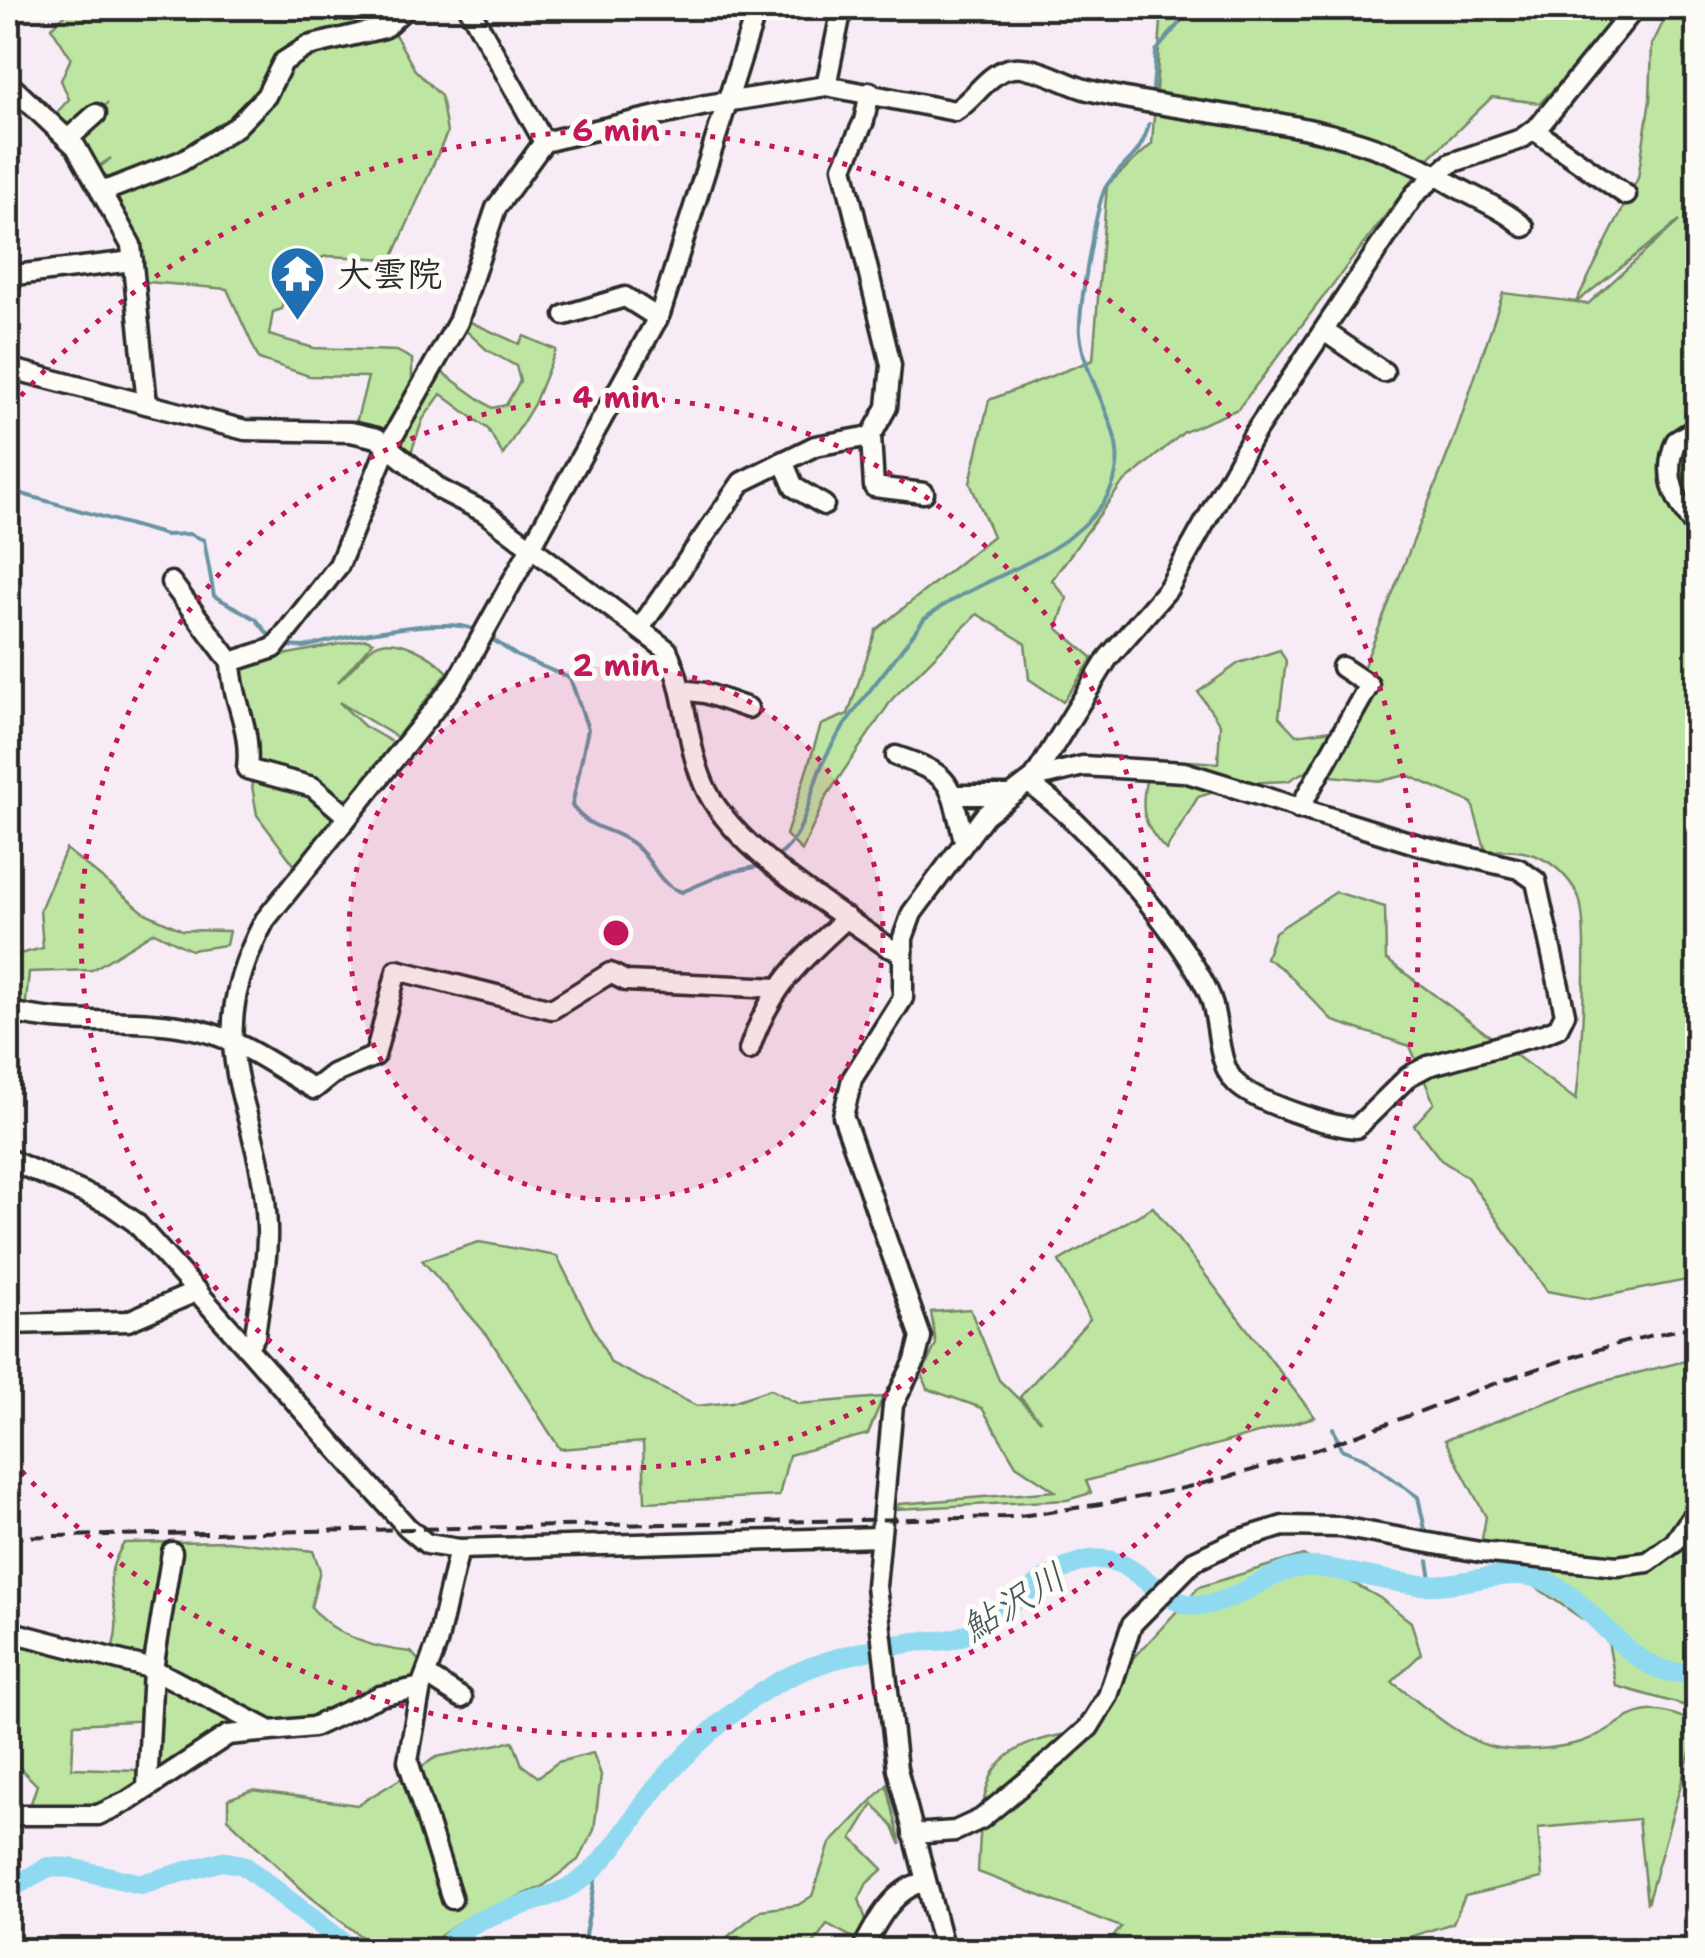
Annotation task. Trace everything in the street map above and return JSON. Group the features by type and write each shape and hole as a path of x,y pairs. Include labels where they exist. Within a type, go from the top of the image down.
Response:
{"street":[{"path":"102,192 182,160 236,128 266,96 283,62 308,46 384,28 406,8"},
{"path":"468,8 544,142"},
{"path":"246,1347 255,1336 267,1229 230,1039 233,1006 252,944 265,920 457,681 658,318 757,8"},
{"path":"826,86 842,8"},
{"path":"1031,780 1091,683 1180,571 1234,467 1415,194 1437,173 1534,130 1635,8"},
{"path":"231,662 279,642 340,565 387,447 458,322 496,208 544,142 826,86 955,111 1006,69 1023,67 1087,90 1169,109 1330,130 1437,173 1508,212 1524,227"},
{"path":"8,83 68,139 131,245 147,404"},
{"path":"870,92 864,121 844,167 891,365 887,407 871,436 874,487 924,493"},
{"path":"68,139 96,114"},
{"path":"1534,130 1626,195"},
{"path":"8,287 15,274 133,261"},
{"path":"564,315 625,297 658,318"},
{"path":"1324,331 1384,372"},
{"path":"8,368 245,430 351,432 377,438 441,490 484,512 666,650 682,690 696,762 709,794 779,871 888,947 903,952"},
{"path":"1698,428 1676,441 1668,478 1675,497 1698,531"},
{"path":"640,628 698,548 726,499 742,482 815,446 871,436"},
{"path":"783,461 794,487 824,505"},
{"path":"171,582 231,662 232,689 247,721 247,769 313,787 348,817"},
{"path":"1299,809 1369,686 1342,668"},
{"path":"682,690 706,693 748,708"},
{"path":"896,756 944,775 955,795 964,840"},
{"path":"944,1950 897,1769 875,1561 882,1528 892,1406 915,1361 920,1337 845,1132 843,1104 852,1079 903,998 905,927 964,840 1031,780 1083,766 1184,772 1299,809 1519,869 1536,881 1565,1014 1558,1028 1428,1066 1409,1076 1356,1128 1339,1127 1244,1090 1232,1081 1210,997 1177,942 1083,826 1031,780"},
{"path":"955,795 1010,795"},
{"path":"749,1050 762,1013 793,966 847,918"},
{"path":"8,1011 60,1020 194,1028 230,1039 314,1089 333,1074 375,1056 396,970 552,1009 610,973 626,981 778,988"},
{"path":"8,1159 108,1204 135,1222 427,1544 459,1549 882,1528"},
{"path":"8,1324 128,1322 198,1291"},
{"path":"914,1834 955,1830 981,1819 1088,1727 1108,1696 1132,1624 1194,1561 1283,1526 1340,1528 1480,1552 1618,1566 1648,1562 1674,1543 1698,1508"},
{"path":"452,1900 408,1762 423,1681 437,1644 459,1549"},
{"path":"147,1788 153,1668 172,1552"},
{"path":"8,1631 153,1668 271,1731"},
{"path":"8,1814 98,1814 147,1788 228,1735 313,1727 423,1681 462,1698"},
{"path":"862,1950 893,1901 909,1885 926,1882"}],"green space":[{"path":"73,8 380,8 415,70 441,96 447,133 392,259 326,256 286,272 282,309 273,312 269,335 314,348 397,351 412,359 412,380 379,440 354,431 368,377 309,376 259,359 227,289 137,281 94,172 111,158 91,171 68,139 108,103 67,136 51,119 69,99 61,80 71,58 51,27"},
{"path":"1162,8 1633,8 1540,103 1492,97 1429,158 1238,409 1184,432 1121,485 1052,580 1067,598 1057,628 1093,658 1063,702 1029,679 1025,643 977,614 893,698 826,797 802,851 786,835 821,725 848,714 876,630 993,536 970,483 989,400 1093,360 1107,185 1152,144"},
{"path":"1670,8 1697,8 1697,1278 1590,1299 1547,1291 1467,1177 1441,1160 1414,1125 1434,1103 1410,1046 1333,1021 1284,970 1266,958 1275,932 1336,892 1385,907 1386,959 1576,1100 1583,931 1577,893 1560,871 1526,853 1486,852 1472,803 1407,775 1381,781 1302,773 1288,781 1243,783 1198,797 1166,850 1151,831 1144,804 1148,770 1190,761 1218,763 1220,724 1198,692 1239,663 1280,650 1286,661 1279,717 1296,735 1339,729 1456,433 1503,293 1576,302 1638,178 1650,100 1652,45","holes":["1679,221 1588,304 1577,302"]},
{"path":"466,320 519,344 524,336 556,350 534,404 503,455 488,429 441,394 423,419 409,458 391,441 430,377 443,373 492,408 506,405 520,381 516,366 487,350 463,328"},
{"path":"366,639 373,642 338,682 373,647 392,642 413,648 448,672 397,737 339,702 364,726 399,746 298,870 257,815 231,665"},
{"path":"66,849 145,913 182,930 229,931 226,945 191,950 154,932 92,970 29,972 25,1012 8,1007 8,957 43,948 40,910"},
{"path":"1153,1207 1315,1417 1086,1481 1091,1493 1067,1500 897,1509 899,1504 1055,1491 1016,1465 982,1408 928,1389 922,1374 936,1344 931,1312 970,1309 999,1380 1041,1421 1020,1397 1090,1319 1059,1261"},
{"path":"479,1242 557,1256 611,1363 697,1406 732,1402 770,1389 799,1404 883,1397 868,1434 789,1455 779,1496 645,1502 643,1442 560,1449 488,1336 422,1260"},
{"path":"1697,1358 1697,1709 1616,1686 1605,1624 1584,1620 1488,1554 1482,1539 1486,1517 1445,1440 1601,1382"},
{"path":"228,1541 313,1551 320,1570 311,1607 332,1627 357,1640 411,1652 422,1664 415,1683 322,1718 223,1727 153,1773 153,1720 74,1724 72,1768 136,1770 137,1790 90,1814 30,1806 37,1785 13,1761 12,1736 8,1733 8,1636 70,1657 113,1646 116,1618 111,1573 124,1543"},
{"path":"1303,1555 1380,1598 1411,1622 1421,1654 1392,1682 1477,1742 1510,1749 1547,1748 1597,1736 1641,1712 1668,1713 1686,1719 1693,1742 1647,1904 1638,1819 1538,1828 1542,1878 1465,1896 1453,1923 1369,1950 1103,1950 1121,1927 978,1872 986,1790 994,1771 1006,1757 1050,1737 1084,1731 1124,1669 1199,1587"},
{"path":"513,1741 522,1765 538,1777 558,1762 593,1753 601,1775 594,1830 578,1860 542,1887 459,1922 422,1950 378,1950 307,1894 228,1819 228,1799 252,1790 357,1805 437,1757"},
{"path":"887,1785 901,1845 893,1827 873,1804 852,1838 883,1869 867,1883 859,1899 867,1923 859,1941 827,1924 809,1950 711,1950 761,1910 798,1905 812,1896 830,1844"}],"waterway":[{"path":"1153,89 1156,51 1180,22 1181,8"},
{"path":"777,857 800,828 821,767 841,730 924,619 965,593 1055,547 1092,517 1109,493 1117,470 1117,447 1085,358 1080,333 1082,304 1103,194 1137,151 1149,124"},
{"path":"8,490 166,535 189,534 204,540 214,596 256,619 272,639"},
{"path":"284,646 304,647 417,626 476,630"},
{"path":"489,637 517,656 570,678 588,729 572,806 586,820 632,843 665,883 682,892 726,873 765,865"},
{"path":"1333,1428 1341,1449 1364,1458 1418,1497 1426,1534"},
{"name":"鮎沢川","path":"443,1950 472,1924 551,1895 587,1875 676,1765 721,1723 781,1680 857,1653 960,1637 1058,1572 1089,1560 1120,1564 1168,1596 1196,1605 1223,1601 1275,1575 1302,1567 1421,1585 1519,1575 1544,1580 1567,1594 1649,1664 1672,1672 1698,1671"},
{"path":"1428,1561 1432,1585"},
{"name":"鮎沢川","path":"8,1890 48,1867 71,1868 141,1884 222,1861 243,1865 353,1950"},
{"path":"583,1950 596,1866"}],"railway":[{"path":"8,1537 1013,1517 1145,1496 1243,1473 1537,1369 1644,1337 1698,1326"}],"place":[{"name":"大雲院","path":"298,322"}]}
